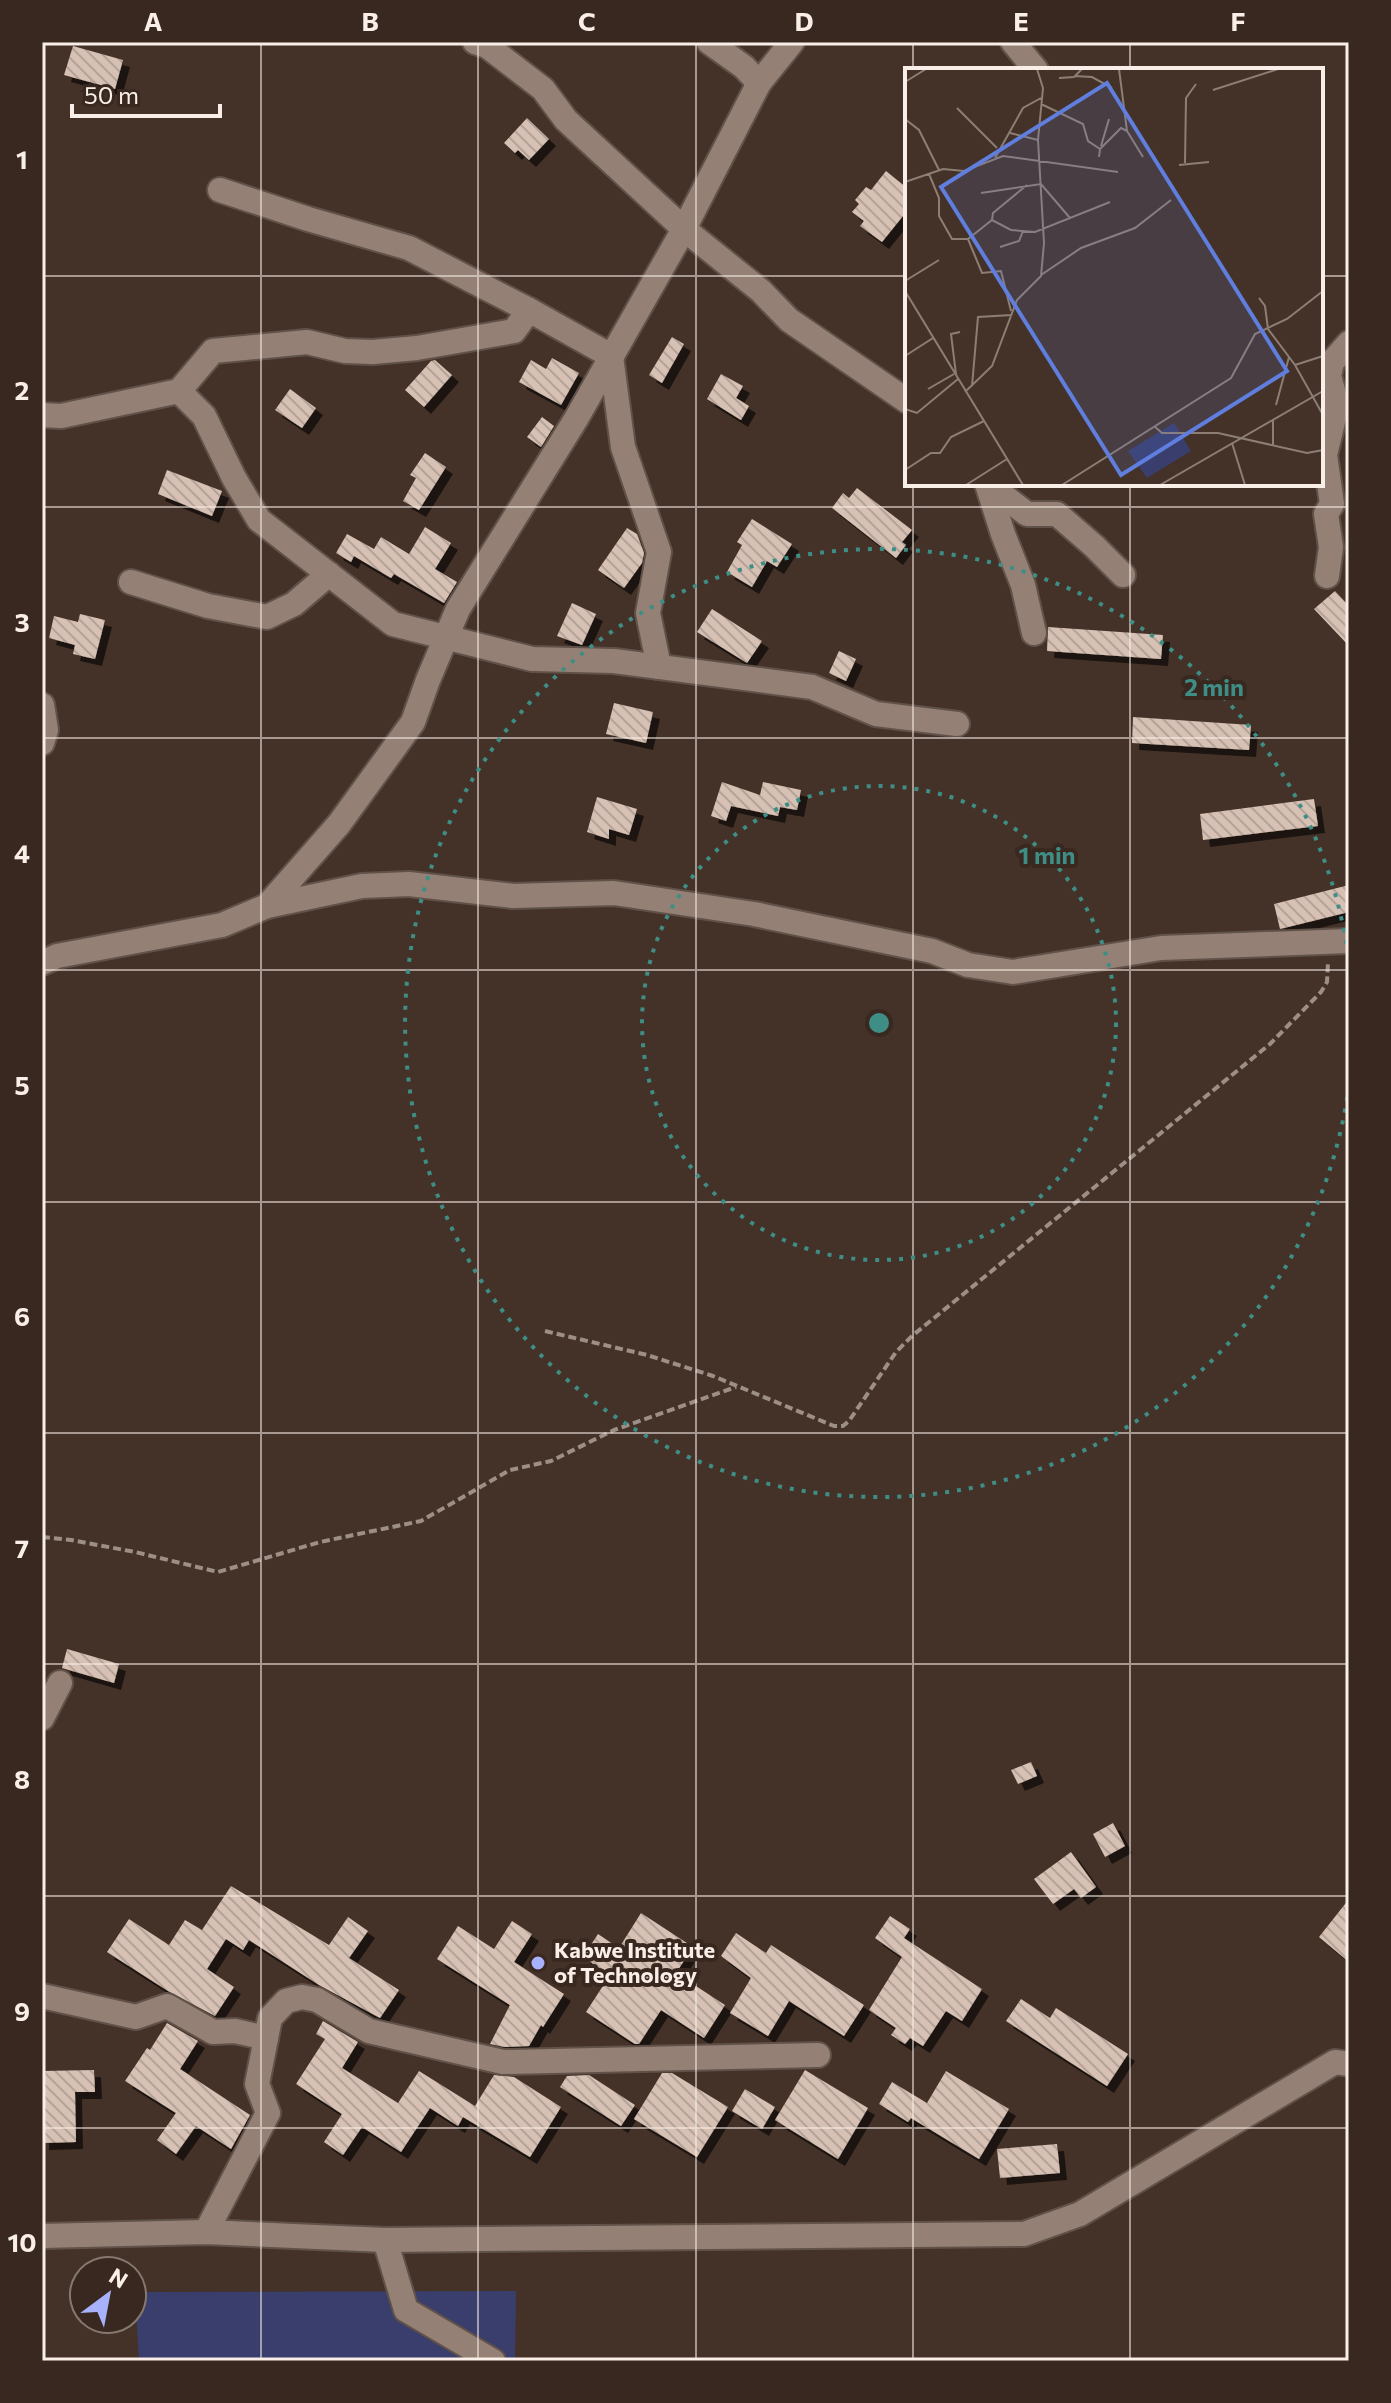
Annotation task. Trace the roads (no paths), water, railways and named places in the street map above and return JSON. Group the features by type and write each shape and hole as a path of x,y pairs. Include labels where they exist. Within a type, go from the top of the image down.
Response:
{"street":[{"path":"475,42 487,46 543,89 566,120 684,229 761,291 789,320 905,400"},
{"path":"709,42 744,67 759,83"},
{"path":"267,906 339,824 413,722 458,609 576,419 684,229 759,83 792,42"},
{"path":"1013,42 1034,68"},
{"path":"220,190 409,248 611,356"},
{"path":"42,415 61,416 179,391 213,351 307,342 345,351 417,348 514,331 529,310"},
{"path":"1327,576 1331,547 1326,514 1332,504 1325,455 1337,405 1327,354 1349,343"},
{"path":"611,356 623,447 659,552 648,613 659,667"},
{"path":"179,391 204,416 234,478 259,520 393,624 532,659 614,661 812,687 876,714 957,724"},
{"path":"989,486 1023,585 1034,633"},
{"path":"991,486 1027,514 1057,514 1123,575"},
{"path":"131,582 208,606 267,617 294,604 329,574"},
{"path":"42,705 46,730 42,743"},
{"path":"42,963 57,956 94,948 222,925 267,906 362,886 409,884 513,896 614,893 754,914 932,951 968,965 1013,972 1161,948 1341,943"},
{"path":"42,1718 60,1683"},
{"path":"42,1996 136,2017 167,2006 213,2032 235,2031 266,2038"},
{"path":"206,2232 268,2113 257,2084 270,2018 286,2001 302,1997 317,2000 369,2031 503,2062 818,2055"},
{"path":"42,2236 206,2232 385,2240 1024,2234 1080,2214 1344,2057"},
{"path":"385,2240 406,2310 493,2361"}],"place":[{"name":"Kabwe Institute of Technology","path":"538,1963"}]}
